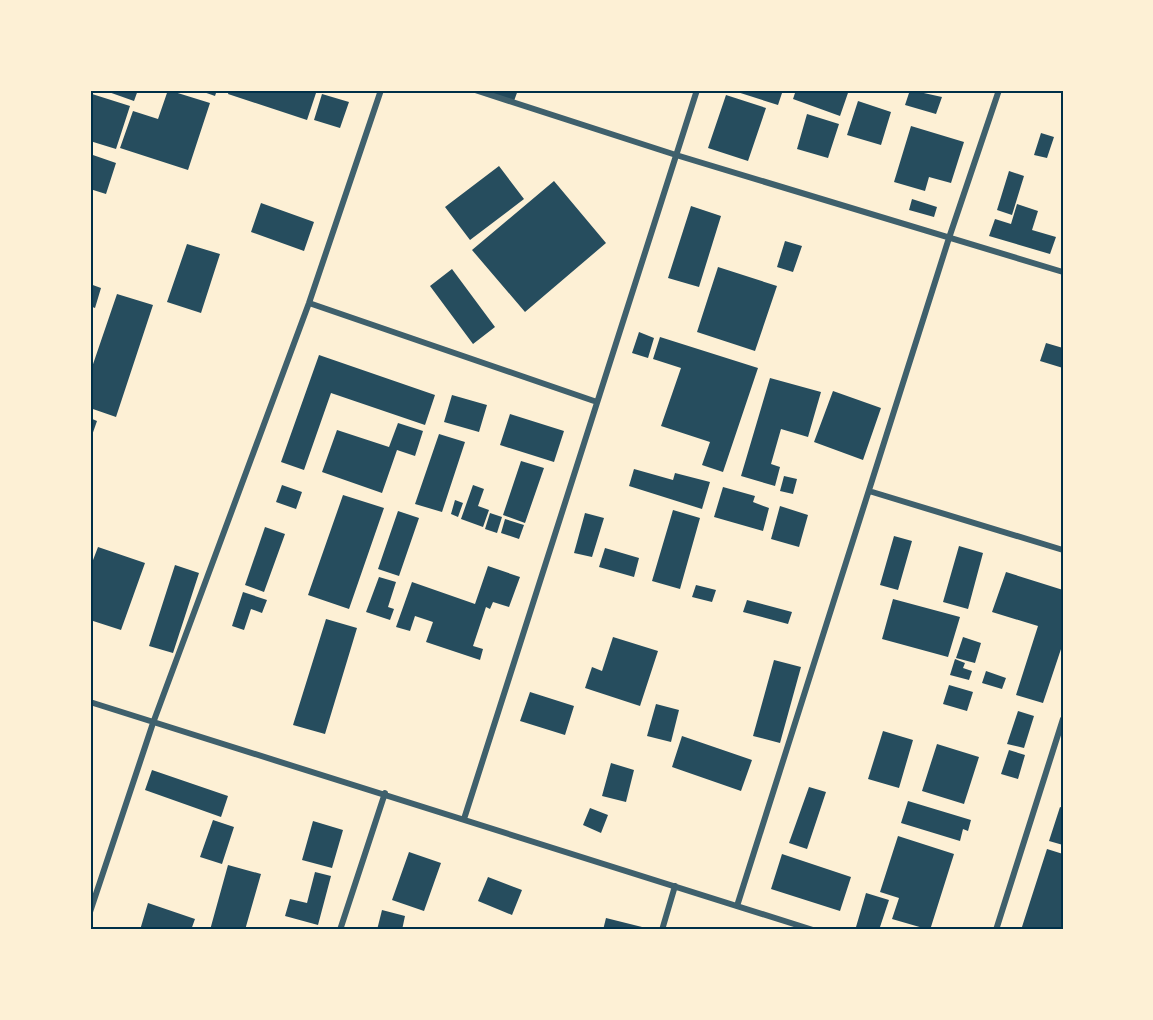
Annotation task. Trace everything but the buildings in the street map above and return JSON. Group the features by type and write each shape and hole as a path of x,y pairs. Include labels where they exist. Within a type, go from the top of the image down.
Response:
{"street":[{"path":"90,912 153,723 309,303 381,90"},
{"path":"475,90 676,155 1063,272"},
{"path":"464,819 697,90"},
{"path":"737,906 949,238 999,90"},
{"path":"309,303 597,402"},
{"path":"869,491 1063,550"},
{"path":"90,702 385,793 813,930"},
{"path":"996,930 1063,719"},
{"path":"340,930 385,793"},
{"path":"662,930 675,886"}]}
